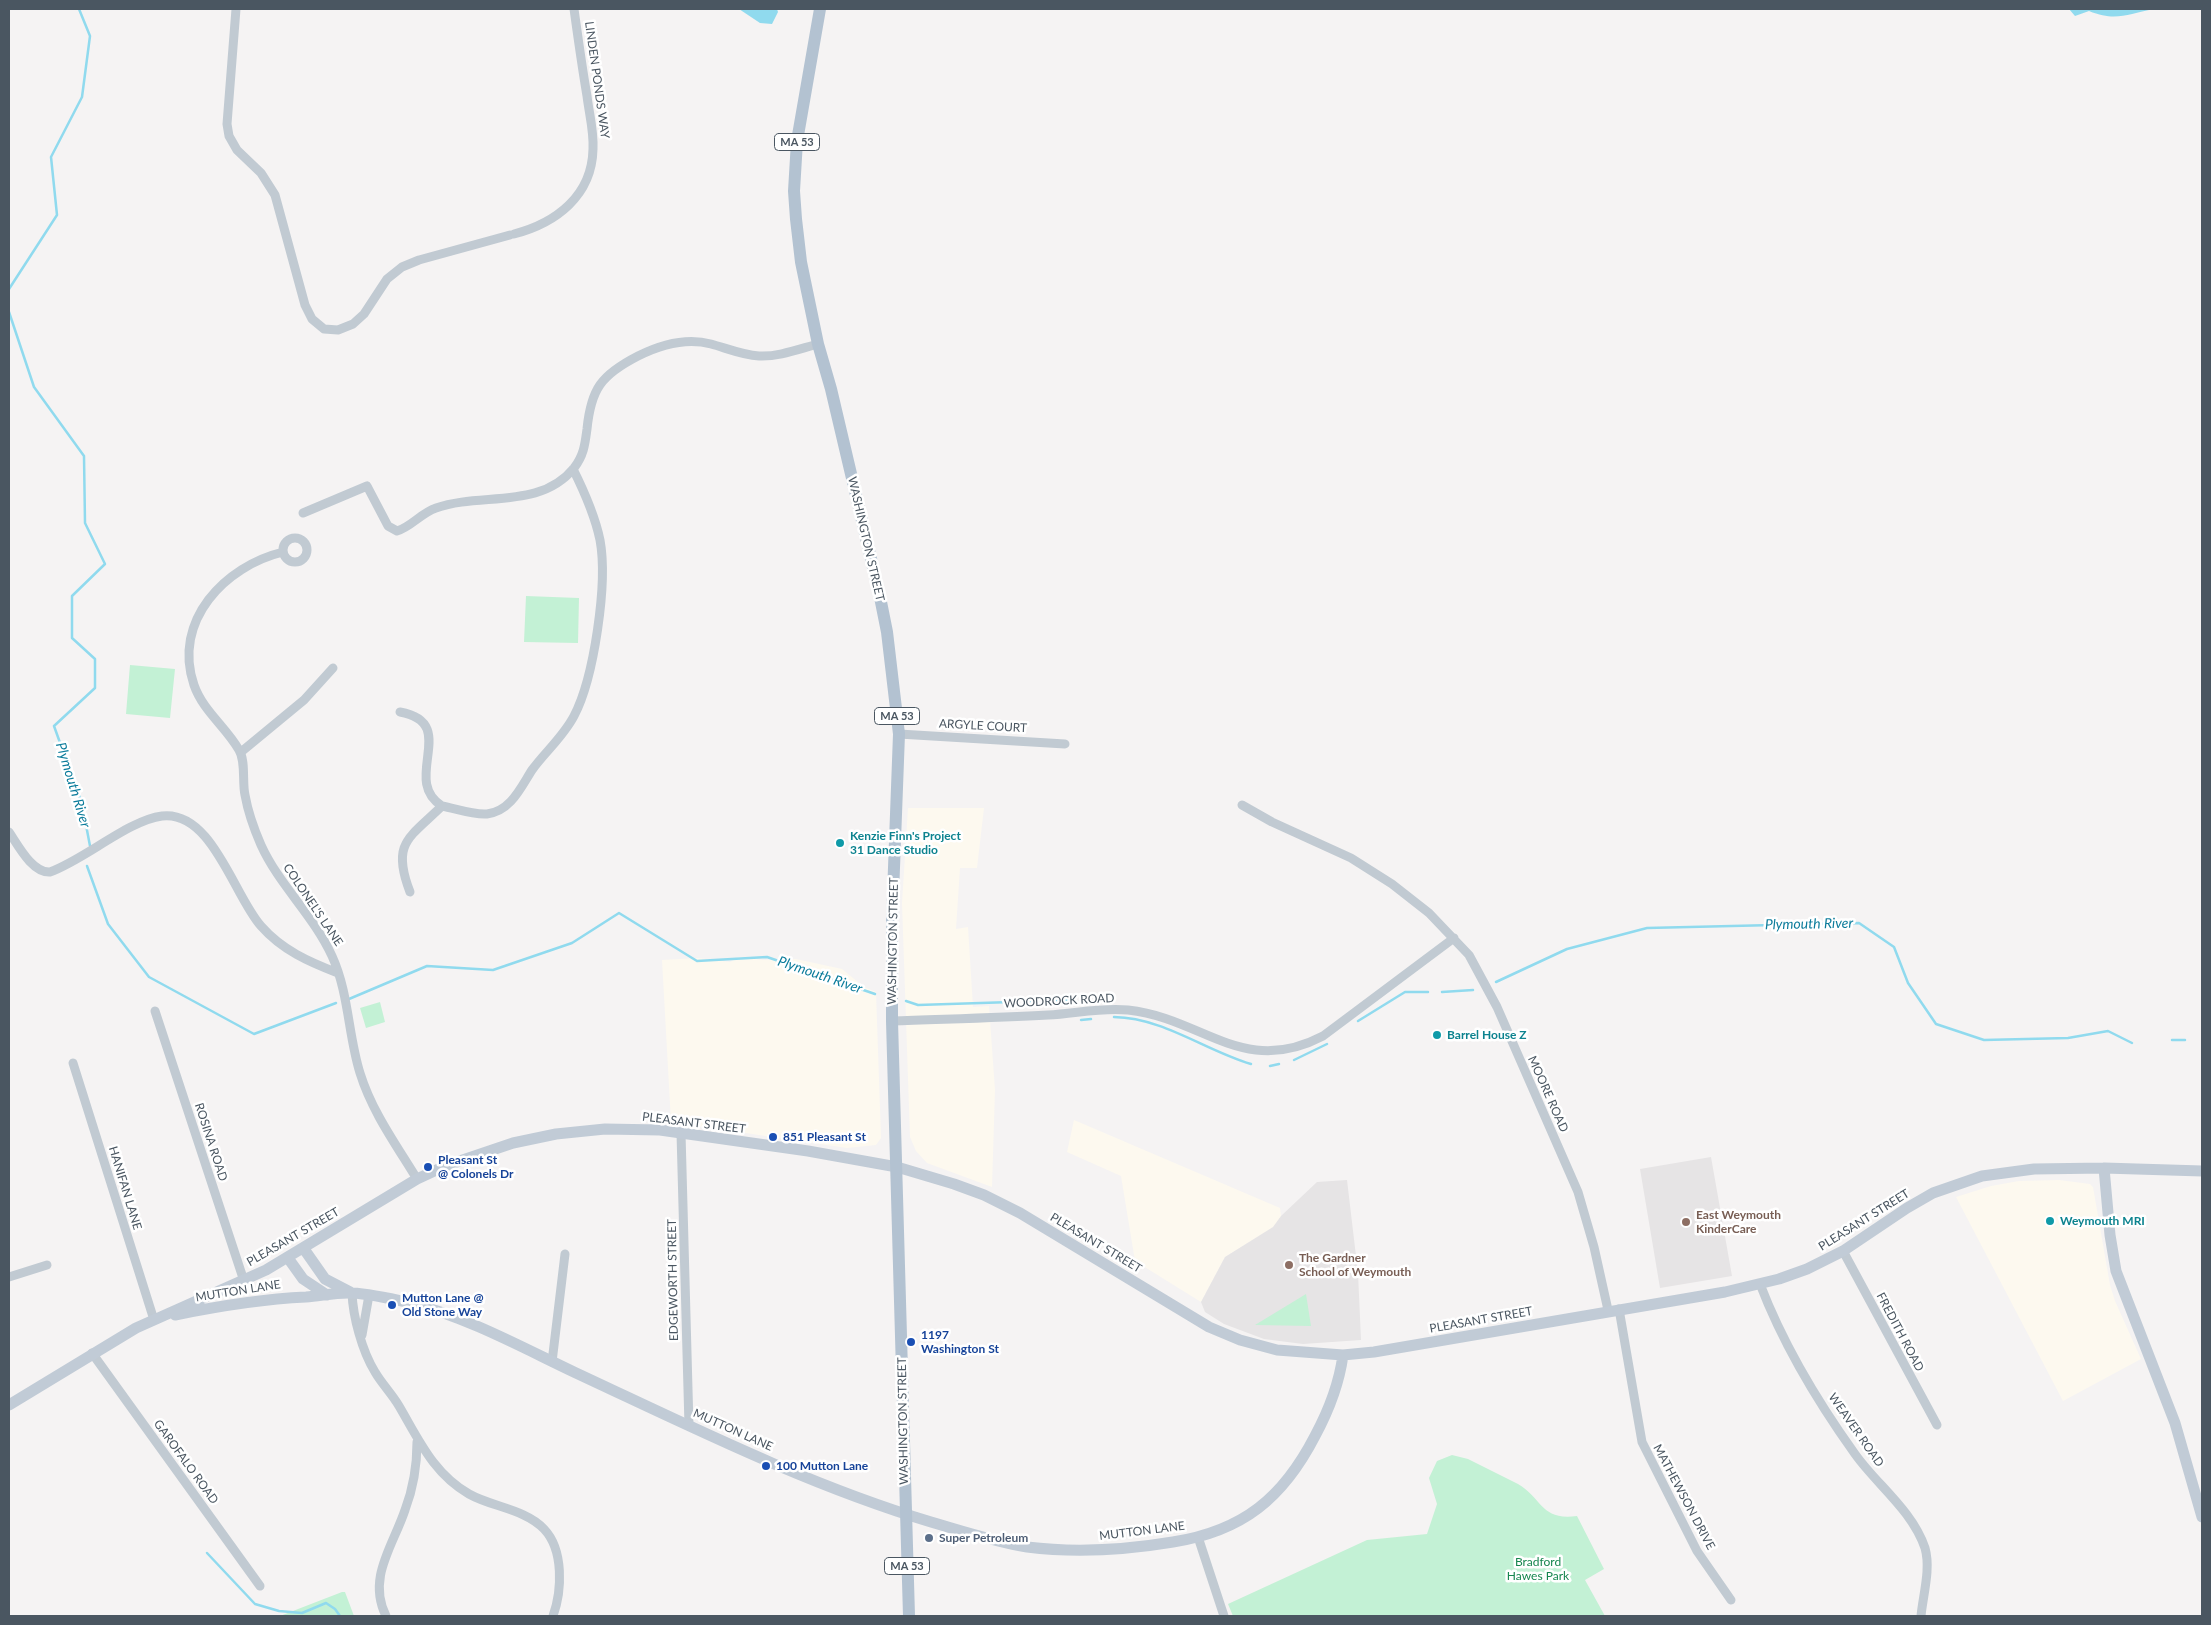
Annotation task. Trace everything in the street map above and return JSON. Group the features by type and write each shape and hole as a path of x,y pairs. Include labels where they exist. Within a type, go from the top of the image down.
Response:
{"main road":[{"name":"WASHINGTON STREET","path":"820,9 801,114 795,168 796,219 804,276 818,344 880,597 887,632 899,734 893,894 892,1021 909,1616"},
{"name":"PLEASANT STREET","path":"9,1405 92,1353 154,1320 244,1281 288,1258 417,1180 480,1152 556,1134 605,1130 682,1133 808,1151 897,1167 954,1184 999,1202 1190,1316 1240,1340 1277,1350 1344,1355 1434,1342 1760,1284 1794,1274 1843,1251 1933,1193 1968,1181 2018,1170 2104,1168 2202,1171"},
{"path":"2104,1168 2116,1271 2175,1423 2202,1516"},
{"name":"MUTTON LANE","path":"304,1249 325,1279 352,1293"},
{"name":"MUTTON LANE","path":"288,1258 303,1279 328,1295"},
{"name":"MUTTON LANE","path":"154,1320 251,1301 352,1293 412,1304 448,1315 820,1484 905,1515 970,1534 1025,1546 1055,1549 1106,1550 1134,1548 1198,1537 1222,1530 1252,1514 1268,1502 1293,1474 1309,1448 1335,1394 1344,1355"}],"street":[{"name":"LINDEN PONDS WAY","path":"236,9 227,124 229,136 237,150 262,173 275,195 305,305 318,325 324,329 338,330 354,324 364,314 387,279 410,263 536,228 563,212 576,197 590,170 593,139 574,9"},
{"path":"302,512 367,486 388,526 397,531 438,507 528,495 546,490 563,480 573,469 585,448 589,411 596,389 609,373 640,355 670,344 691,341 761,356 818,344"},
{"path":"400,712 414,716 428,731 430,752 425,782 428,793 442,806 488,814 510,802 520,793 532,771 570,724 586,690 599,611 601,551 597,529 573,469"},
{"path":"283,552 248,565 222,584 200,611 191,638 190,664 194,686 210,714 241,752 304,700 334,668"},
{"name":"ARGYLE COURT","path":"899,734 1065,744"},
{"name":"COLONEL'S LANE","path":"241,752 245,794 261,845 291,895 326,946 338,973 354,1050 365,1086 380,1117 417,1180"},
{"name":"MOORE ROAD","path":"1242,805 1272,822 1351,858 1392,884 1429,913 1469,955 1487,985 1578,1192 1614,1310"},
{"path":"410,892 400,861 404,846 410,837 442,806"},
{"path":"9,832 34,866 40,871 50,872 142,822 161,816 172,816 181,819 191,824 209,840 246,906 270,935 298,956 338,973"},
{"name":"WOODROCK ROAD","path":"892,1021 1051,1015 1095,1010 1128,1010 1159,1017 1228,1044 1252,1050 1288,1050 1306,1045 1323,1036 1454,938"},
{"name":"ROSINA ROAD","path":"155,1011 244,1281"},
{"name":"HANIFAN LANE","path":"73,1063 154,1320"},
{"name":"EDGEWORTH STREET","path":"682,1133 689,1426"},
{"name":"FREDITH ROAD","path":"1843,1251 1936,1425"},
{"path":"552,1362 565,1254"},
{"path":"9,1278 47,1265"},
{"name":"WEAVER ROAD","path":"1760,1284 1781,1334 1829,1417 1856,1455 1917,1530 1927,1556 1921,1616"},
{"path":"352,1293 353,1316 375,1372 397,1403 417,1442 456,1485 483,1501 528,1518 544,1529 551,1539 559,1573 558,1594 553,1616"},
{"path":"362,1338 369,1296"},
{"name":"MATHEWSON DRIVE","path":"1614,1310 1642,1442 1698,1551 1731,1600"},
{"name":"GAROFALO ROAD","path":"92,1353 260,1586"},
{"path":"386,1616 381,1606 378,1584 385,1555 406,1509 417,1460 417,1442"},
{"path":"1198,1537 1224,1616"}],"shaded area":[{"path":"908,808 984,808 977,868 960,868 956,929 968,927 973,1007 989,1006 995,1090 992,1187 927,1163 916,1151 910,1137 902,903"},
{"path":"740,957 763,960 796,959 842,969 864,987 876,992 881,1138 876,1145 847,1148 671,1122 662,960 698,958 730,962"},
{"path":"1074,1120 1280,1208 1281,1216 1274,1227 1225,1257 1201,1302 1135,1261 1121,1176 1067,1152"},
{"name":"East Weymouth KinderCare","path":"1711,1157 1732,1276 1660,1288 1640,1169"},
{"name":"The Gardner School of Weymouth","path":"1347,1180 1358,1273 1361,1340 1303,1344 1264,1339 1224,1324 1205,1312 1201,1302 1225,1257 1273,1227 1281,1216 1317,1182"},
{"path":"2059,1180 2090,1184 2093,1187 2110,1285 2115,1301 2141,1359 2063,1401 1956,1197 1991,1186 2019,1181"}],"green space":[{"path":"526,596 579,598 578,643 524,642"},
{"path":"130,665 175,669 170,718 126,714"},
{"path":"380,1002 385,1022 366,1028 360,1008"},
{"path":"1306,1294 1311,1326 1255,1325"},
{"name":"Bradford Hawes Park","path":"1452,1455 1468,1459 1518,1484 1549,1512 1565,1517 1577,1516 1604,1569 1585,1580 1605,1616 1233,1616 1228,1604 1367,1540 1427,1534 1437,1504 1429,1478 1437,1461"},
{"path":"345,1592 354,1616 280,1616"}],"water":[{"path":"739,9 777,9 778,12 772,24 760,23"},
{"path":"2069,9 2154,9 2114,17 2089,11 2075,16"}],"waterway":[{"name":"Plymouth River","path":"9,289 57,215 51,157 82,97 90,36 79,9"},
{"name":"Plymouth River","path":"9,312 34,387 84,456 85,523 105,564 72,596 72,638 95,659 95,688 54,726 82,804 90,846"},
{"name":"Plymouth River","path":"87,866 108,924 149,977 254,1034 336,1003"},
{"name":"Plymouth River","path":"349,999 427,966 493,970 572,943 619,913 697,961 767,957 875,994"},
{"name":"Plymouth River","path":"1496,982 1567,949 1647,928 1859,923 1894,947 1908,983 1936,1024 1984,1040 2068,1038 2108,1031 2132,1043"},
{"name":"Plymouth River","path":"1442,992 1473,990"},
{"name":"Plymouth River","path":"1358,1021 1405,992 1428,992"},
{"name":"Plymouth River","path":"1030,1001 1068,1000"},
{"name":"Plymouth River","path":"906,1001 918,1005 1012,1002"},
{"name":"Plymouth River","path":"1114,1017 1150,1023 1251,1064"},
{"name":"Plymouth River","path":"1081,1020 1091,1019"},
{"name":"Plymouth River","path":"2172,1040 2185,1040"},
{"name":"Plymouth River","path":"1294,1060 1327,1044"},
{"name":"Plymouth River","path":"1270,1066 1279,1064"},
{"path":"207,1553 255,1604 279,1611 302,1613 326,1603 335,1609 340,1616"}],"place":[{"name":"Kenzie Finn's Project 31 Dance Studio","path":"840,843"},
{"name":"Barrel House Z","path":"1437,1035"},
{"name":"851 Pleasant St","path":"773,1137"},
{"name":"Pleasant St @ Colonels Dr","path":"428,1167"},
{"name":"Weymouth MRI","path":"2050,1221"},
{"name":"East Weymouth KinderCare","path":"1686,1222"},
{"name":"The Gardner School of Weymouth","path":"1289,1265"},
{"name":"Mutton Lane @ Old Stone Way","path":"392,1305"},
{"name":"1197 Washington St","path":"911,1342"},
{"name":"100 Mutton Lane","path":"766,1466"},
{"name":"Super Petroleum","path":"929,1538"}]}
